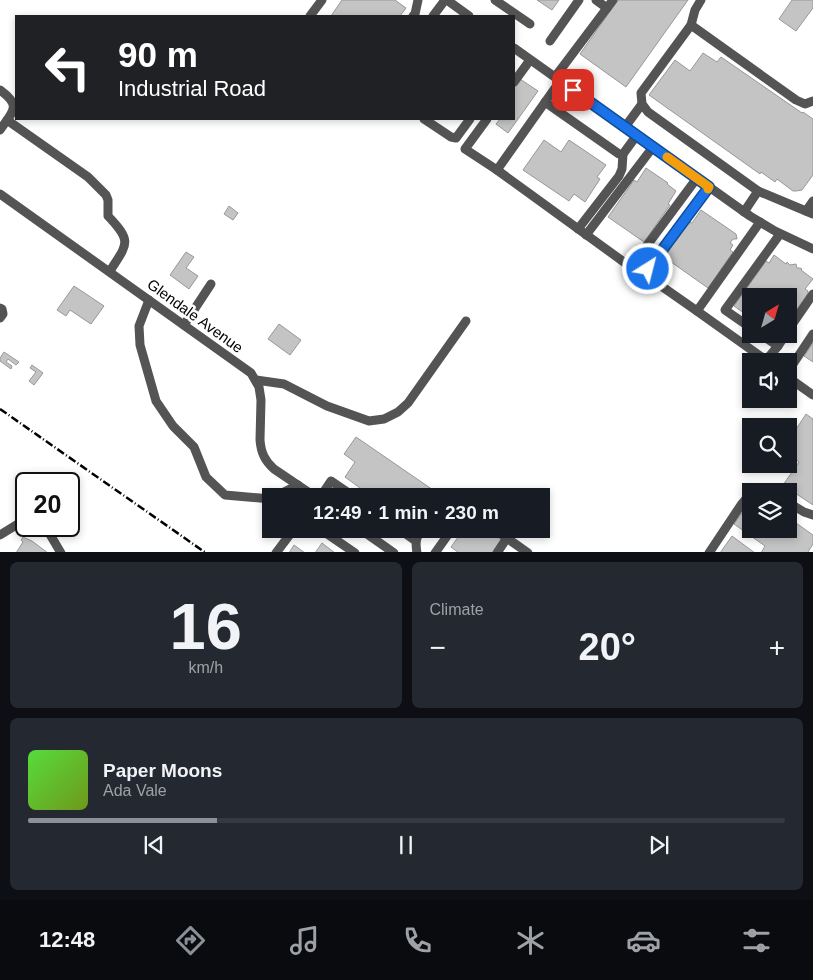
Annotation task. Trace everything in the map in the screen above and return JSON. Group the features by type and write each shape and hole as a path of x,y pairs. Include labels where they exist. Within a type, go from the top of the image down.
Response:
{"street":[{"path":"311,15 322,0"},
{"path":"414,15 418,0"},
{"path":"434,15 446,0 468,15"},
{"path":"495,0 530,24"},
{"path":"550,41 579,0"},
{"path":"596,0 607,8"},
{"path":"496,170 545,102 557,79 613,0"},
{"path":"701,0 695,10 691,25 641,93 642,104 648,112 758,191 809,212 813,201"},
{"path":"691,25 796,100 805,104 813,101"},
{"path":"515,51 744,212 780,234 813,249"},
{"path":"515,81 530,60"},
{"path":"0,90 13,102 14,107 0,130"},
{"path":"545,102 618,154 623,154"},
{"path":"625,128 642,104"},
{"path":"7,120 88,177 106,195 108,200 108,216 125,237 125,246 110,271"},
{"path":"426,120 451,137 456,138 469,120"},
{"path":"486,120 465,149 763,358 768,358 780,343"},
{"path":"582,232 619,176 622,169 623,154 636,136"},
{"path":"582,232 653,147"},
{"path":"631,267 697,178"},
{"path":"644,274 709,187"},
{"path":"744,212 758,191"},
{"name":"Glendale Avenue","path":"0,194 251,373 256,380"},
{"path":"697,311 760,222"},
{"path":"715,324 780,234"},
{"path":"184,325 212,284"},
{"path":"798,316 813,294"},
{"path":"149,300 139,326 140,345 156,401 173,426 194,447 206,477 225,495 262,498"},
{"path":"0,308 3,314 0,318"},
{"path":"725,310 742,322"},
{"path":"256,380 284,384 327,406 369,421 384,419 398,412 408,403 466,321"},
{"path":"797,358 813,334"},
{"path":"774,343 778,346"},
{"path":"256,380 261,400 260,440 262,453 268,464 302,488"},
{"path":"797,384 813,395"},
{"path":"327,488 332,481 342,488"},
{"path":"292,488 298,485"},
{"path":"709,552 742,504"},
{"path":"797,508 813,515"},
{"path":"0,535 15,526"},
{"path":"52,537 61,552"},
{"path":"276,552 287,538"},
{"path":"334,538 355,552"},
{"path":"373,538 394,552"},
{"path":"412,538 416,541 417,552"},
{"path":"435,552 445,538"},
{"path":"497,552 507,538 528,552"}],"building":[{"path":"342,0 395,0 406,8 401,15 332,15"},
{"path":"537,0 559,0 552,10"},
{"path":"618,0 688,0 626,87 580,54"},
{"path":"792,0 813,0 813,8 796,31 779,19"},
{"path":"703,53 717,62 721,57 813,119 813,175 802,190 793,191 777,179 775,182 761,172 760,174 649,95 675,60 690,71"},
{"path":"520,79 538,91 508,133 496,124 499,120 515,120 515,86"},
{"path":"544,140 561,152 569,140 606,165 597,177 600,179 585,202 574,194 569,201 523,170"},
{"path":"646,168 676,191 668,204 670,205 644,242 608,217 634,180 637,182"},
{"path":"229,206 238,213 233,220 224,214"},
{"path":"701,210 736,234 737,239 733,239 730,243 733,245 730,250 733,252 708,288 664,257 689,222 692,223"},
{"path":"186,252 194,257 186,268 198,276 189,289 170,275"},
{"path":"774,255 786,264 787,262 790,265 796,264 797,268 802,269 813,279 805,289 808,293 798,308 798,288 747,288 766,261 769,263"},
{"path":"74,286 104,306 91,324 70,310 66,316 57,310"},
{"path":"742,295 742,312 734,306"},
{"path":"279,324 301,340 290,355 268,339"},
{"path":"813,343 813,362 804,356"},
{"path":"4,352 19,362 16,365 8,359 6,362 12,366 11,369 0,361"},
{"path":"32,365 43,373 34,385 29,381 36,372 30,368"},
{"path":"806,414 813,419 813,505 797,494 797,483 784,483 791,473 797,473 799,462 797,460 797,428"},
{"path":"356,437 430,488 360,488 345,477 355,462 344,454"},
{"path":"742,513 742,530 734,524"},
{"path":"797,524 813,535 813,544 808,552 762,552 765,546 754,538 797,538"},
{"path":"732,536 754,552 721,552"},
{"path":"23,537 47,552 17,552 23,542 21,540"},
{"path":"458,538 502,538 493,552 458,552 451,547"},
{"path":"322,543 334,552 316,552"},
{"path":"294,545 304,552 290,552"}],"railway":[{"path":"0,409 205,552"}],"slow traffic":[{"path":"667,157 709,187 708,189"}],"route":[{"path":"573,90 709,187 648,269"}]}
